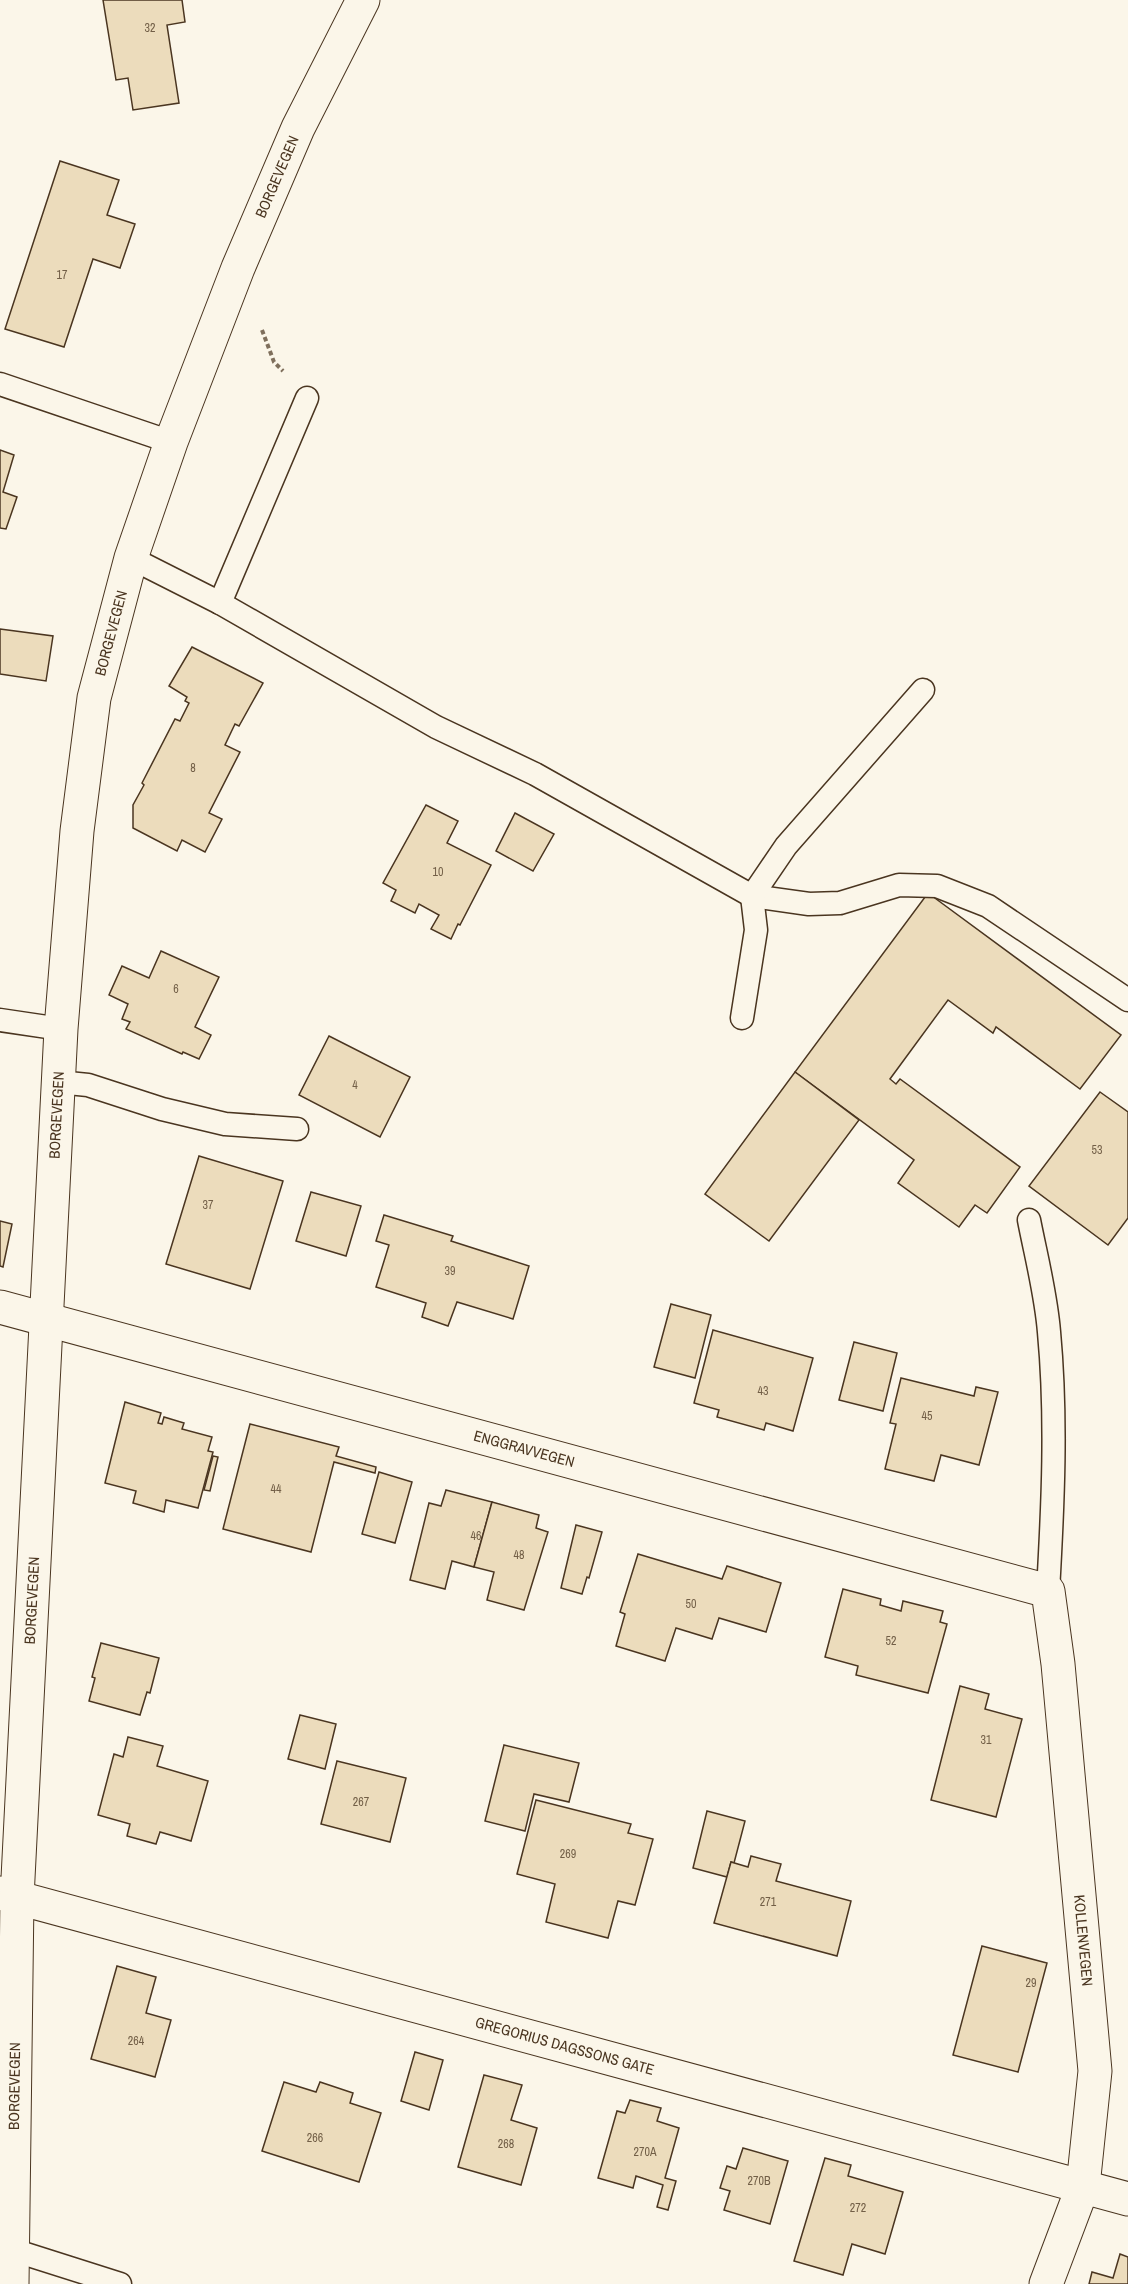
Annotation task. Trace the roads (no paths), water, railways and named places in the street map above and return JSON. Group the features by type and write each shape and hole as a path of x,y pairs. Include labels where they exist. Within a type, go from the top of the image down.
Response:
{"street":[{"name":"BORGEVEGEN","path":"12,2284 9,1895 46,1320 61,1029 77,831 94,698 131,558 171,442 238,268 298,129 363,0"},
{"name":"ENGGRAVVEGEN","path":"0,1307 1048,1591"},
{"name":"KOLLENVEGEN","path":"1046,2284 1083,2186 1095,2071 1058,1664 1048,1591"},
{"name":"GREGORIUS DAGSSONS GATE","path":"9,1895 1128,2199"}],"lane":[{"path":"0,384 171,442"},
{"path":"219,603 307,398"},
{"path":"131,558 219,603 436,727 535,774 752,896 810,904 840,903 899,885 937,886 988,906 1128,1000"},
{"path":"742,1018 756,930 752,896 786,846 923,690"},
{"path":"0,1020 61,1029"},
{"path":"58,1082 88,1085 162,1109 225,1124 297,1129"},
{"path":"1029,1220 1049,1329 1054,1404 1054,1490 1048,1591"},
{"path":"13,2250 120,2284"}]}
